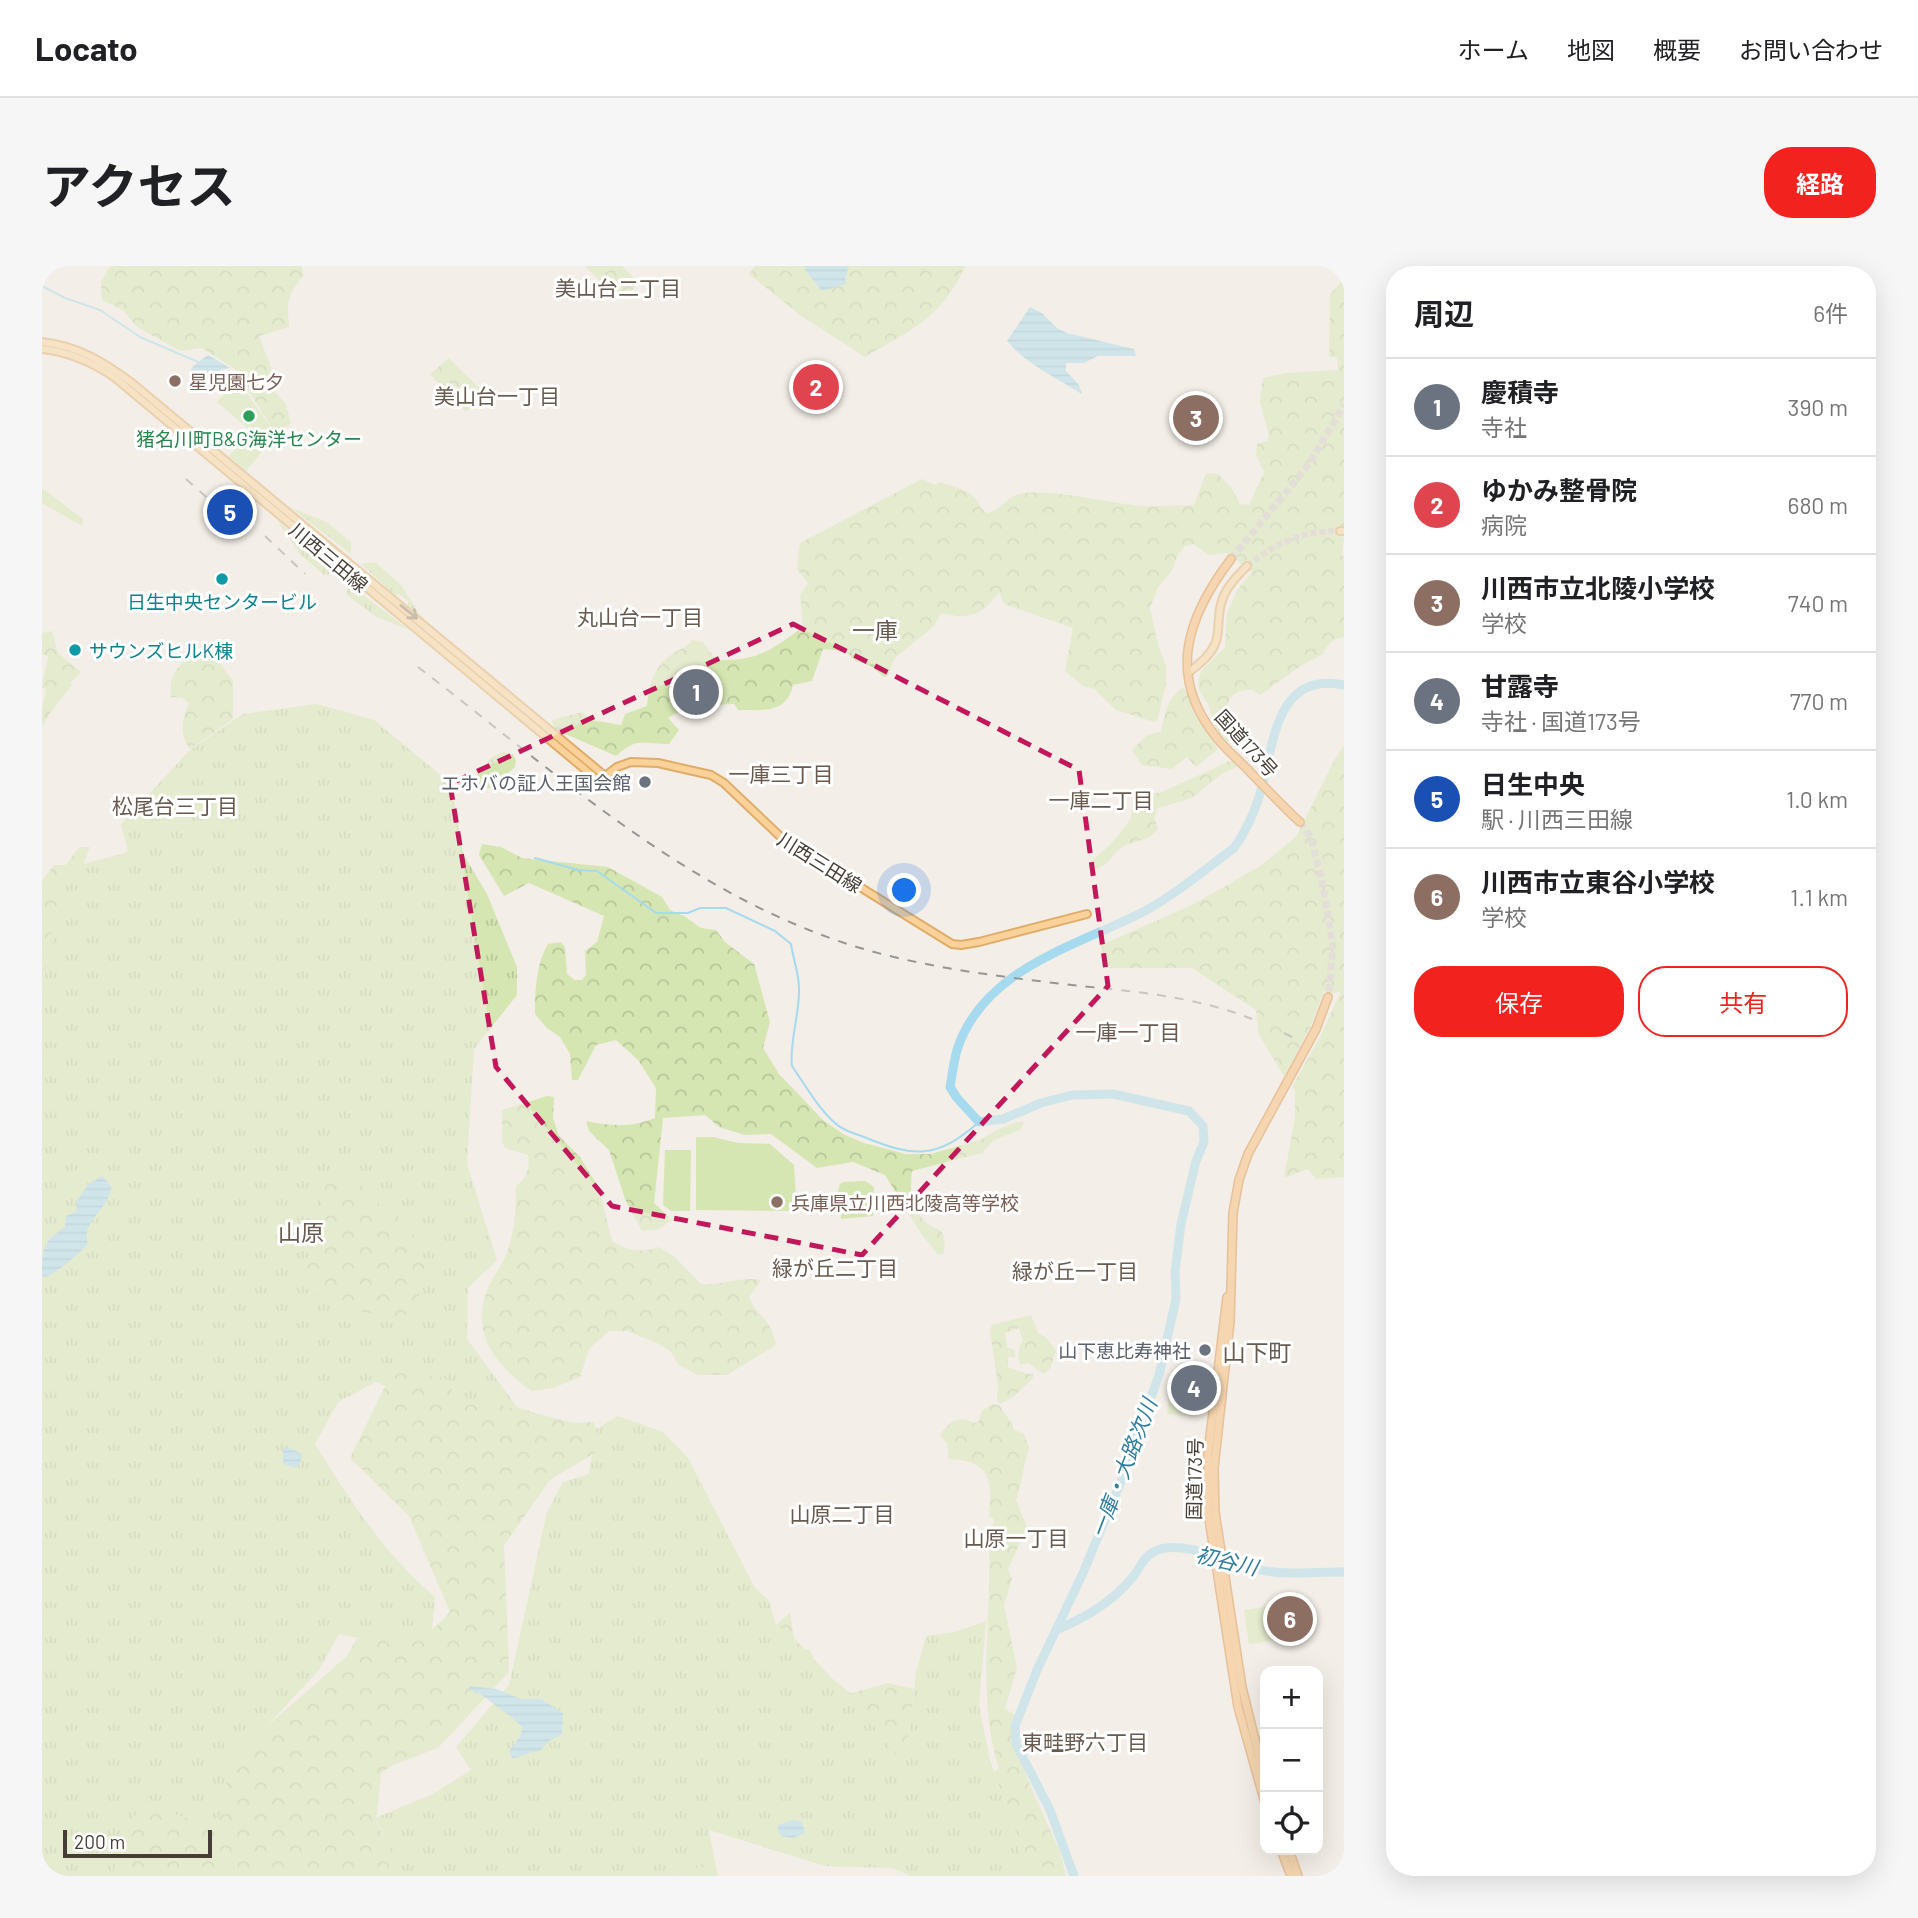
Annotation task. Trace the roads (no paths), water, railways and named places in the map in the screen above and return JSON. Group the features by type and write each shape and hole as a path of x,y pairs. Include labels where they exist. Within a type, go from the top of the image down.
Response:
{"highway":[{"name":"国道173号","path":"1231,559 1206,594 1196,614 1188,649 1189,672 1196,704 1218,740 1297,820"},
{"name":"国道173号","path":"1262,1792 1238,1707 1216,1549 1214,1468 1230,1322 1232,1234 1239,1180 1248,1154 1316,1029 1328,997"},
{"name":"国道173号","path":"1218,1565 1244,1696 1260,1760"},
{"path":"1283,1855 1290,1876"},
{"path":"1291,1855 1298,1876"}],"main road":[{"name":"川西三田線","path":"42,342 65,346 96,358 132,383 602,778"},
{"name":"川西三田線","path":"42,349 76,356 99,366 114,377 602,778"},
{"path":"1189,672 1215,645 1220,600 1227,587 1247,566"},
{"name":"川西三田線","path":"602,778 617,767 631,762 657,763 711,775 724,783 774,833 952,944 979,942 1087,914"}],"water":[{"path":"806,266 849,266 846,284 822,291 805,270"},
{"path":"1030,307 1067,333 1134,349 1136,356 1098,356 1084,363 1066,363 1066,371 1079,385 1082,394 1033,364 1007,341"},
{"path":"208,355 230,368 221,370 204,390 189,376 193,366"},
{"path":"102,1176 112,1187 91,1222 87,1232 88,1244 57,1270 46,1277 42,1276 43,1253 48,1242 65,1227 66,1216 77,1211 76,1202 88,1185"},
{"path":"283,1448 302,1454 296,1468 283,1464"},
{"path":"470,1686 496,1689 521,1699 541,1699 563,1713 562,1734 549,1741 540,1751 512,1758 509,1751 521,1735 522,1727 485,1697 469,1690"},
{"path":"793,1820 802,1822 805,1833 793,1838 781,1836 778,1825"}],"waterway":[{"path":"42,286 65,298 100,310 140,337 198,362"},
{"name":"一庫・大路次川","path":"1074,1876 1050,1810 1016,1744 1015,1726 1121,1481 1159,1375 1176,1299 1175,1272 1181,1224 1196,1161 1204,1142 1203,1126 1189,1111 1113,1094 1072,1095 1041,1103 1003,1119 979,1122 950,1087 956,1054 970,1022 987,999 1009,980 1060,950 1153,906 1234,848 1256,807 1273,739 1289,703 1302,690 1320,684 1344,685"},
{"path":"535,858 578,870 597,871 656,913 688,913 700,908 726,908 775,931 791,944 799,988 792,1066 823,1110 842,1128 898,1149 925,1151 950,1143 979,1122"},
{"name":"初谷川","path":"1056,1630 1106,1603 1123,1588 1147,1557 1166,1548 1191,1549 1264,1571 1344,1572"}],"tunnel":[{"path":"1231,559 1309,464 1344,405"},
{"path":"1247,566 1290,539 1313,533 1340,531"},
{"path":"1300,822 1310,836 1322,880 1333,947 1328,997"}],"railway":[{"path":"186,479 221,510"},
{"path":"265,536 305,574"},
{"path":"418,667 643,839 703,877 765,910 830,938 921,963 1012,978 1168,996 1210,1005 1252,1019"},
{"path":"1284,1033 1296,1039"}],"place":[{"name":"星児園七夕","path":"175,381"},
{"name":"ゆかみ整骨院","path":"816,387"},
{"name":"猪名川町B&G海洋センター","path":"249,416"},
{"name":"川西市立北陵小学校","path":"1196,418"},
{"name":"日生中央","path":"230,512"},
{"name":"日生中央センタービル","path":"222,579"},
{"name":"サウンズヒルK棟","path":"75,650"},
{"name":"慶積寺","path":"696,692"},
{"name":"エホバの証人王国会館","path":"645,782"},
{"name":"兵庫県立川西北陵高等学校","path":"777,1202"},
{"name":"山下恵比寿神社","path":"1205,1350"},
{"name":"甘露寺","path":"1194,1388"},
{"name":"川西市立東谷小学校","path":"1290,1619"}],"district":[{"name":"美山台二丁目","path":"618,287"},
{"name":"美山台一丁目","path":"497,395"},
{"name":"丸山台一丁目","path":"640,616"},
{"name":"一庫","path":"875,630"},
{"name":"一庫三丁目","path":"781,773"},
{"name":"一庫二丁目","path":"1101,799"},
{"name":"松尾台三丁目","path":"175,805"},
{"name":"一庫一丁目","path":"1128,1031"},
{"name":"山原","path":"301,1232"},
{"name":"緑が丘二丁目","path":"835,1267"},
{"name":"緑が丘一丁目","path":"1075,1270"},
{"name":"山下町","path":"1257,1352"},
{"name":"山原二丁目","path":"842,1513"},
{"name":"山原一丁目","path":"1016,1537"},
{"name":"東畦野六丁目","path":"1085,1741"}]}
